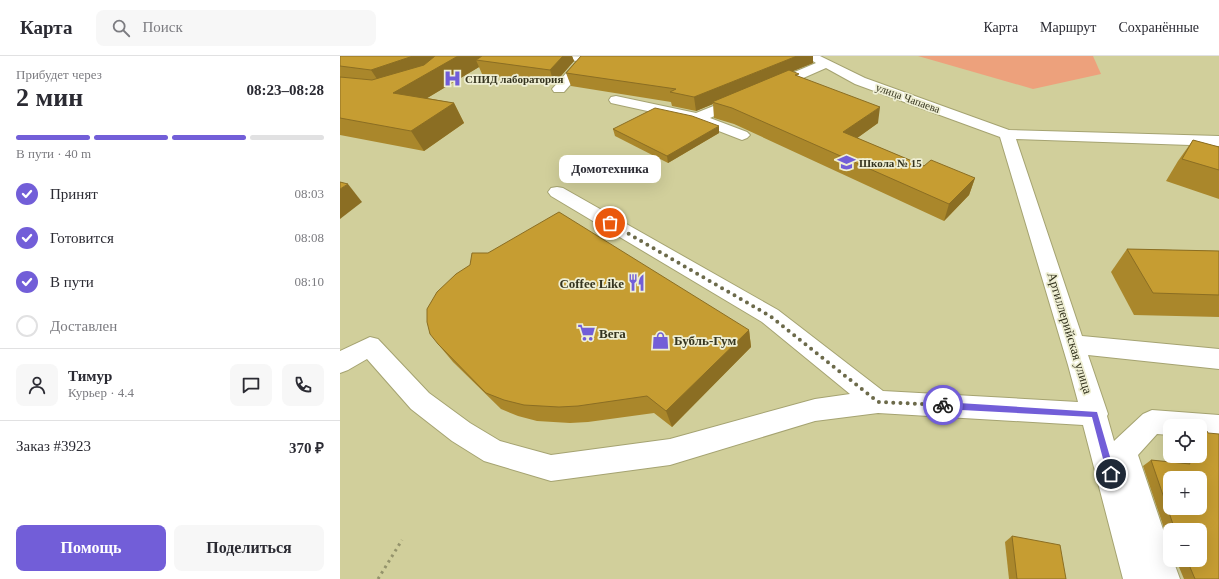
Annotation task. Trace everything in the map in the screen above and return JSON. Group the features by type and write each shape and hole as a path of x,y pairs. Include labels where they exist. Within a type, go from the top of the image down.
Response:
{"street":[{"path":"567,56 622,60"},
{"name":"улица Чапаева","path":"811,56 860,81 1007,134 1219,141"},
{"path":"559,89 587,57"},
{"path":"697,118 825,64"},
{"path":"616,100 697,118 742,135"},
{"name":"Артиллерийская улица","path":"1007,134 1095,414 1139,579"},
{"path":"557,192 770,316 878,402"},
{"path":"1074,344 1219,359"},
{"path":"340,364 370,346 420,401 461,432 494,452 551,468 670,452 815,410 878,402 1095,414"},
{"path":"1164,579 1123,451 1152,422 1219,427"}],"path":[{"path":"378,579 402,540"}],"shaded area":[{"path":"918,56 1093,56 1101,74 1033,89"}],"building":[{"path":"340,56 413,56 371,70 340,66"},
{"path":"435,56 458,56 393,93 454,103 411,131 340,118 340,77 372,80 424,65"},
{"path":"482,56 563,56 550,70 476,60"},
{"path":"581,56 797,56 694,97 670,92 676,89 566,73"},
{"path":"789,70 799,74 795,75 880,107 843,132 924,166 931,160 975,178 949,204 732,108 712,102"},
{"path":"655,108 692,116 719,126 667,156 613,129"},
{"path":"1193,140 1219,147 1219,170 1182,159"},
{"path":"340,182 348,184 340,189"},
{"name":"Вега","path":"559,212 749,330 666,411 647,396 578,406 559,407 524,405 504,400 486,393 430,334 427,322 427,309 437,292 456,274 470,265 472,253 488,253"},
{"path":"1127,249 1219,251 1219,295 1153,293"},
{"path":"1207,431 1208,433 1219,434 1219,579 1195,579 1190,567 1207,567 1207,523 1173,523 1170,515 1207,515 1207,471 1163,471 1163,495 1151,460 1163,461 1163,463 1207,463"},
{"path":"1012,536 1060,545 1066,579 1017,579"}],"way so far":[{"path":"610,223 770,316 878,402 943,405"}],"place":[{"name":"СПИД лаборатория","path":"452,79"},
{"name":"Школа № 15","path":"846,163"},
{"name":"Домотехника","path":"610,223"},
{"name":"Coffee Like","path":"637,283"},
{"name":"Вега","path":"586,333"},
{"name":"Бубль-Гум","path":"661,340"}],"route":[{"path":"943,405 1095,414 1111,474"}]}
